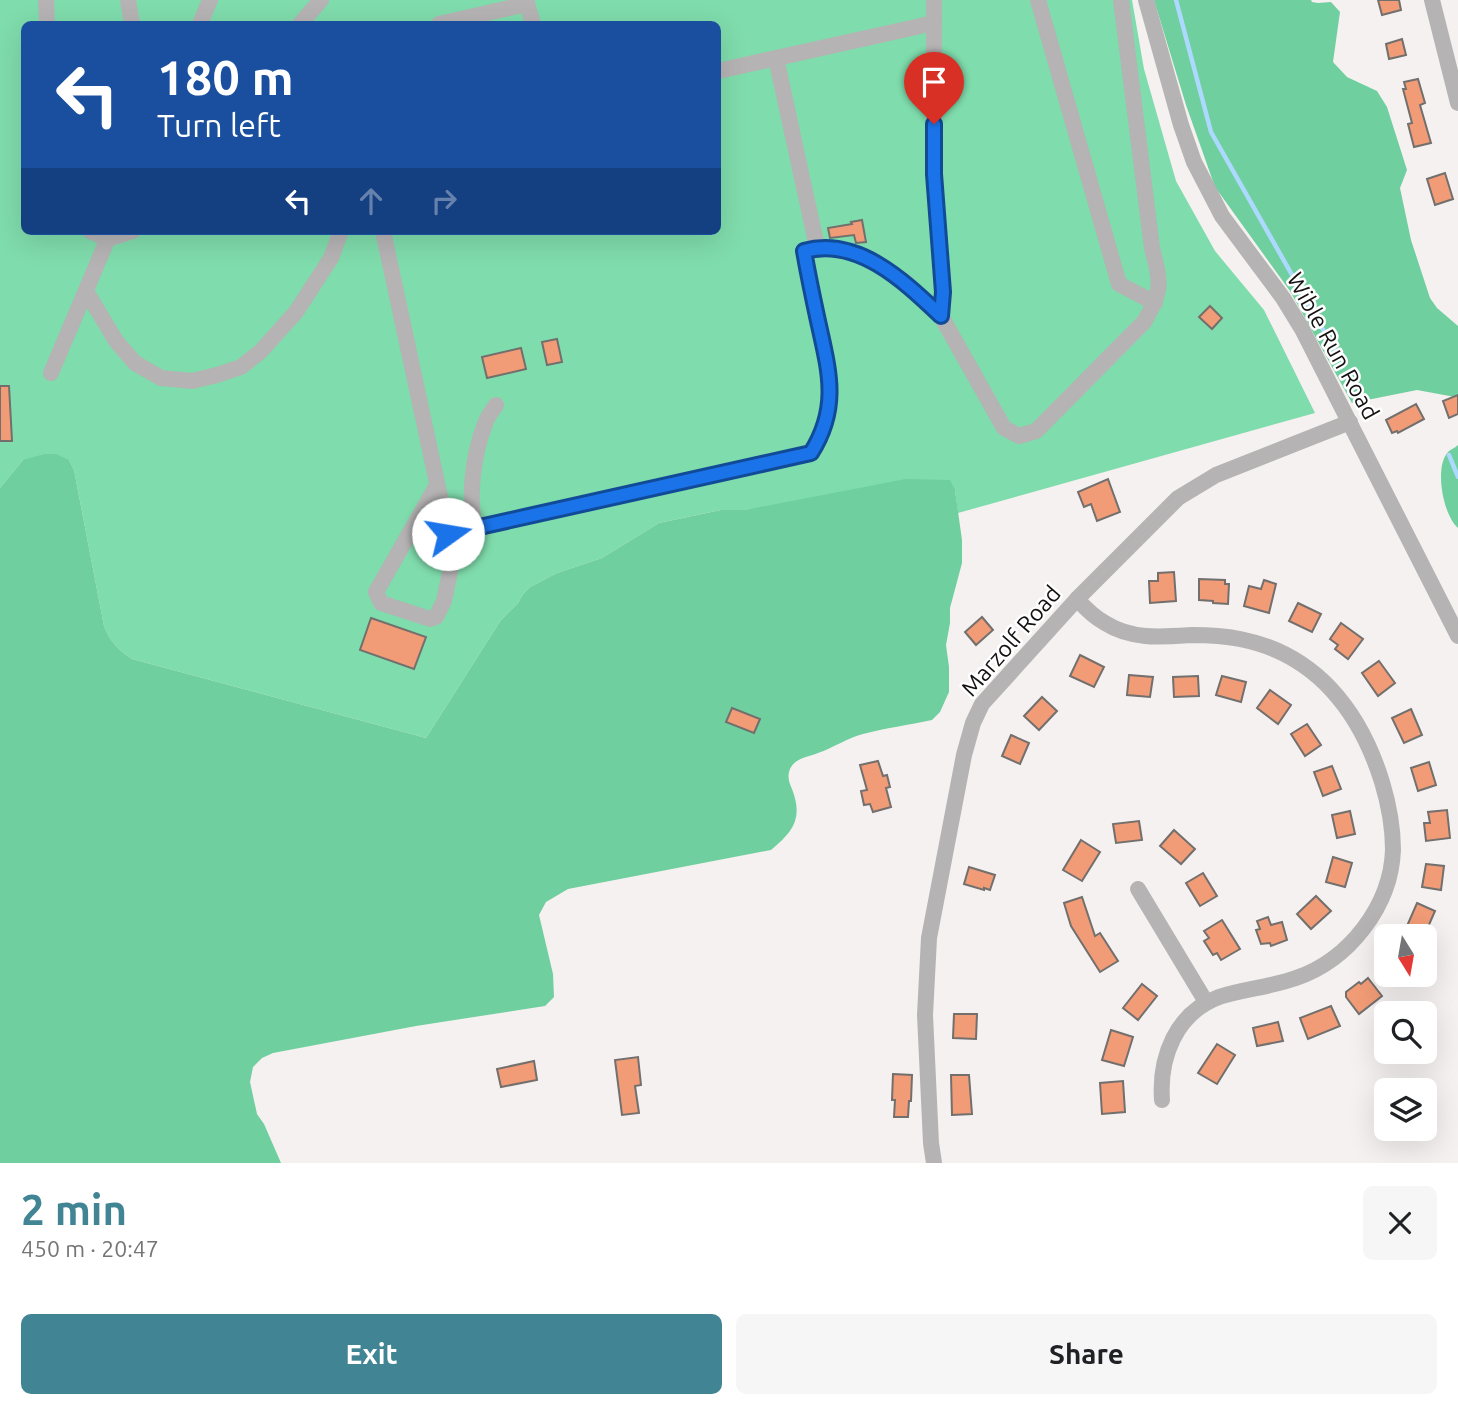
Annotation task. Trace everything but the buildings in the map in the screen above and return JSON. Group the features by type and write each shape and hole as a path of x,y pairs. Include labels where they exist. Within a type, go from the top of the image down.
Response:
{"street":[{"path":"46,0 47,21"},
{"path":"128,0 132,21"},
{"path":"201,21 210,0"},
{"path":"303,21 321,0"},
{"path":"934,0 934,174 943,292 941,316"},
{"path":"1038,0 1119,284 1155,303"},
{"path":"448,534 811,453 822,436 830,393 830,370 804,251 817,247 850,252 878,264 905,282 941,316 1004,428 1019,436 1036,431 1144,322 1155,303 1160,281 1152,248 1121,0"},
{"name":"Wible Run Road","path":"1146,0 1181,125 1208,193 1283,298 1308,340 1458,636"},
{"path":"1432,0 1458,103"},
{"path":"451,21 526,2 532,21"},
{"path":"721,70 934,23"},
{"path":"776,58 817,247"},
{"path":"51,373 110,235"},
{"path":"86,291 116,341 135,363 161,378 192,381 241,367 261,351 296,312 331,258 340,235"},
{"path":"384,235 438,485 448,534 450,572 444,601 436,617 430,619 382,603 376,592 438,485"},
{"path":"475,528 472,513 475,465 485,422 496,405"},
{"name":"Marzolf Road","path":"934,1163 925,1027 929,938 964,755 973,723 982,704 1077,599 1178,498 1216,475 1350,422"},
{"path":"1077,599 1106,624 1130,634 1148,637 1205,635 1240,639 1266,646 1306,666 1342,701 1366,739 1391,817 1393,836 1390,873 1377,907 1354,940 1315,970 1297,978 1233,992 1206,1002 1192,1012 1175,1034 1164,1061 1162,1100"},
{"path":"1138,889 1206,1002"}],"green space":[{"path":"0,0 1132,0 1144,69 1176,181 1215,251 1264,310 1315,413 958,513 955,490 721,510 659,523 602,558 557,573 530,587 501,620 426,738 132,659 115,645 104,626 74,470 69,460 23,460 0,488"},
{"path":"1154,0 1311,0 1318,3 1331,2 1340,12 1333,62 1347,77 1377,91 1387,107 1407,170 1400,188 1411,240 1430,298 1437,308 1458,326 1458,400 1455,397 1417,390 1352,403 1290,291 1215,187 1186,105"},
{"path":"1458,445 1458,528 1448,513 1441,479 1444,459 1448,452"},
{"path":"56,454 69,460 74,470 104,626 112,640 127,656 426,738 501,620 530,587 557,573 602,558 659,523 721,510 745,510 906,479 950,480 955,490 962,540 962,563 950,608 946,645 949,692 940,712 932,720 857,736 795,762 790,769 789,782 797,808 796,816 786,837 771,850 568,889 546,902 539,915 553,974 554,997 545,1006 416,1026 273,1053 262,1058 253,1067 250,1082 257,1114 281,1163 0,1163 0,488 23,460"}],"waterway":[{"path":"1176,0 1211,132 1338,356"},
{"path":"1449,455 1458,477"}],"route":[{"path":"448,534 811,453 822,436 827,415 830,370 804,251 817,247 850,252 878,264 905,282 941,316 943,292 934,174 934,124"}]}
